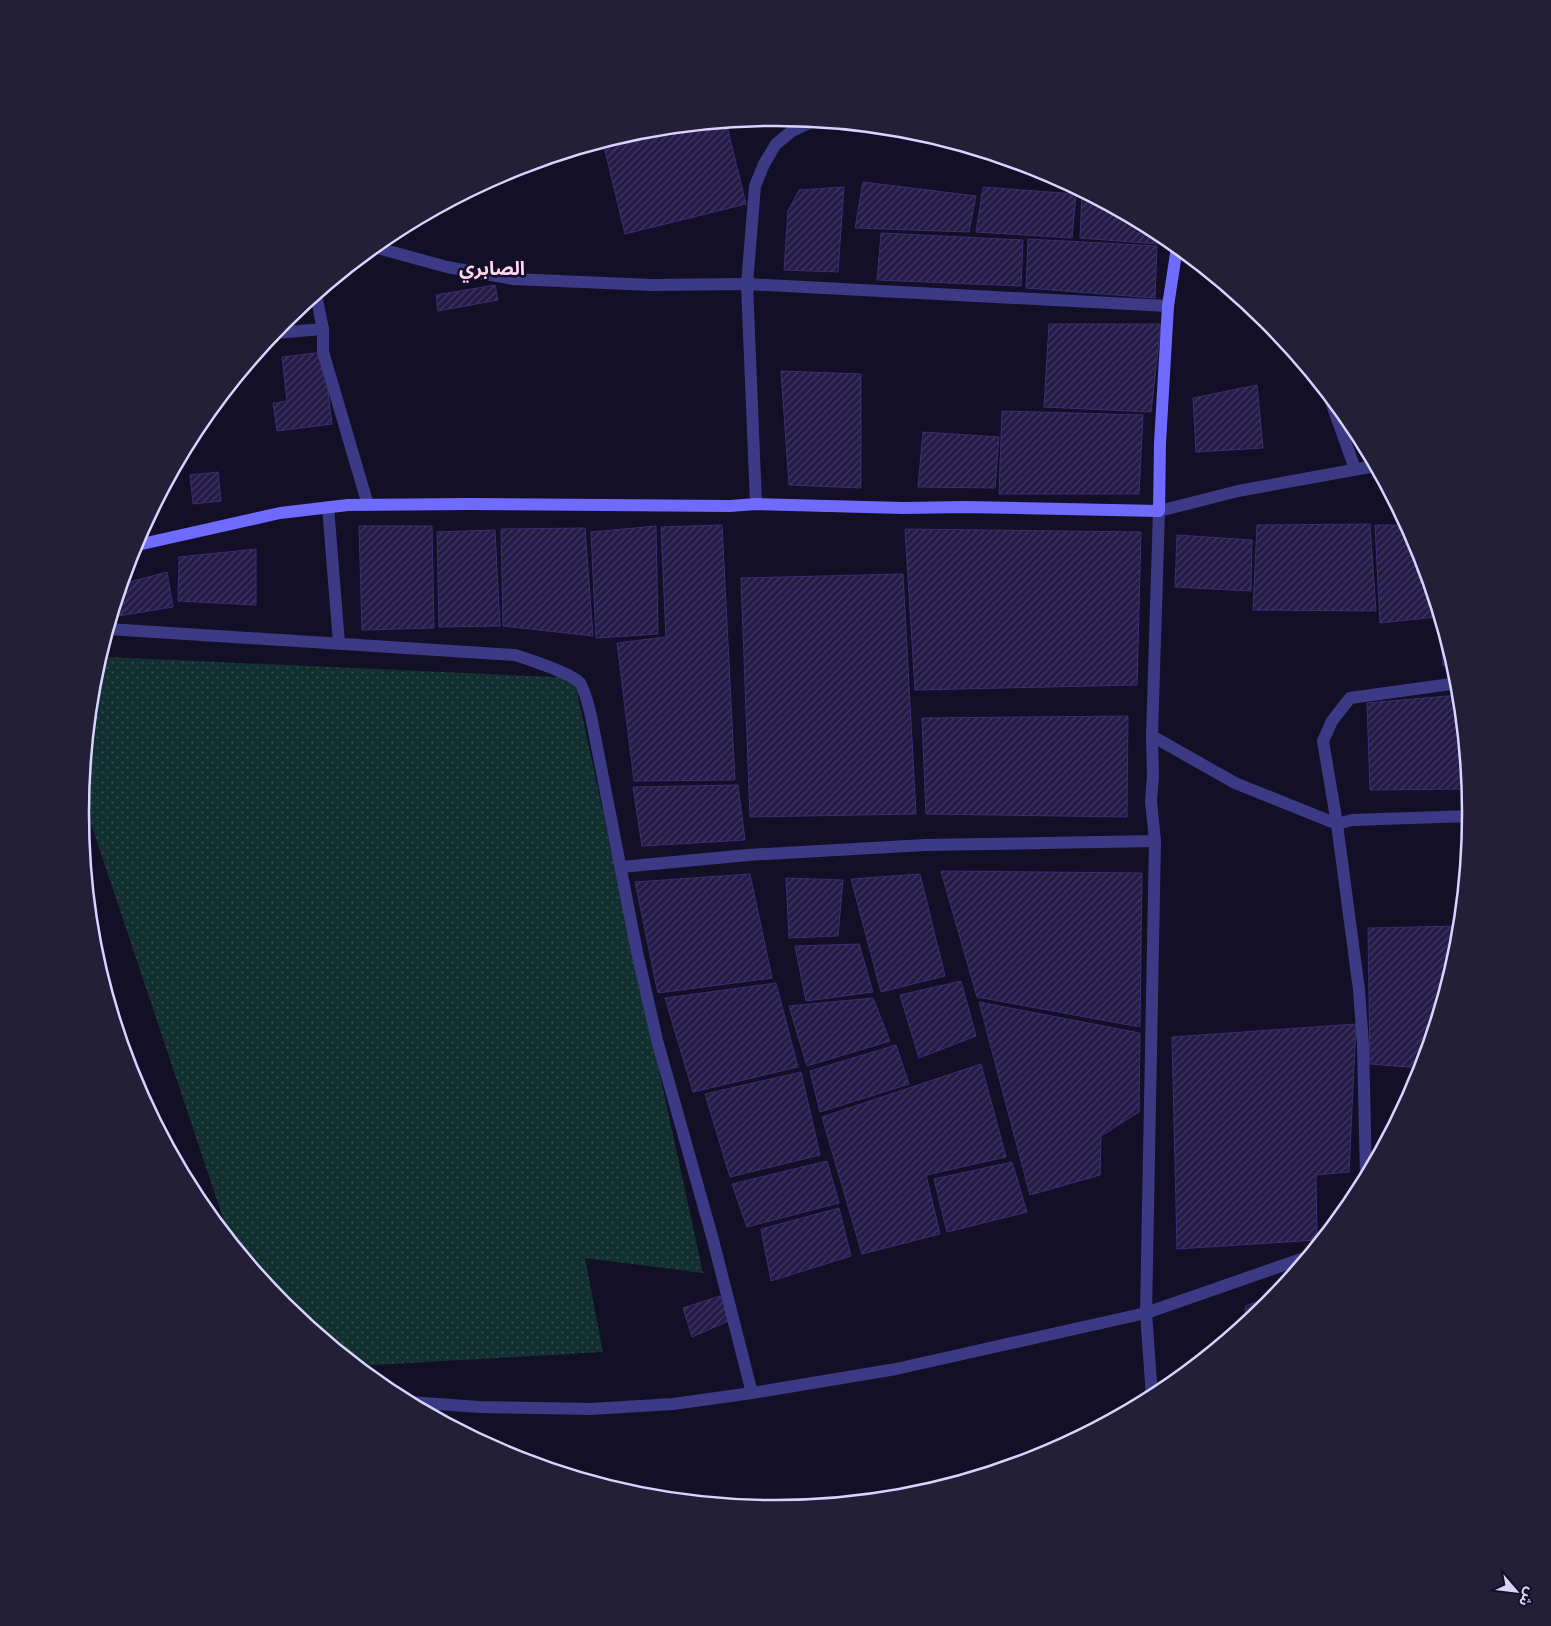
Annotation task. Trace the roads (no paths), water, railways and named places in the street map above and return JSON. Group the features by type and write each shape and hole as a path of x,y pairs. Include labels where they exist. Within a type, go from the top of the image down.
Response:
{"street":[{"path":"756,504 747,284 755,186 764,164 776,144 792,130 799,127"},
{"path":"383,250 447,267 513,279 652,286 747,284 1168,306"},
{"path":"1151,1388 1146,1313 1154,841 1151,800 1153,776 1152,736 1160,443 1168,306 1176,255"},
{"path":"317,302 323,329 323,352 368,505"},
{"path":"286,331 323,329"},
{"path":"1336,417 1355,469"},
{"path":"144,544 280,513 328,507 368,505 584,504 730,506 756,504 1159,512 1238,491 1368,467"},
{"path":"328,507 339,643"},
{"path":"114,629 515,655 547,666 578,681 584,691 591,716 637,952 664,1066 752,1393"},
{"path":"1366,1163 1363,1044 1359,990 1337,824 1323,741 1332,721 1350,698 1450,684"},
{"path":"1152,736 1234,783 1337,824 1352,820 1462,816"},
{"path":"621,868 748,855 925,846 1154,841"},
{"path":"424,1403 479,1407 591,1409 673,1404 752,1393 896,1369 1146,1313 1296,1261"}],"district":[{"name":"الصابري","path":"492,268"}]}
